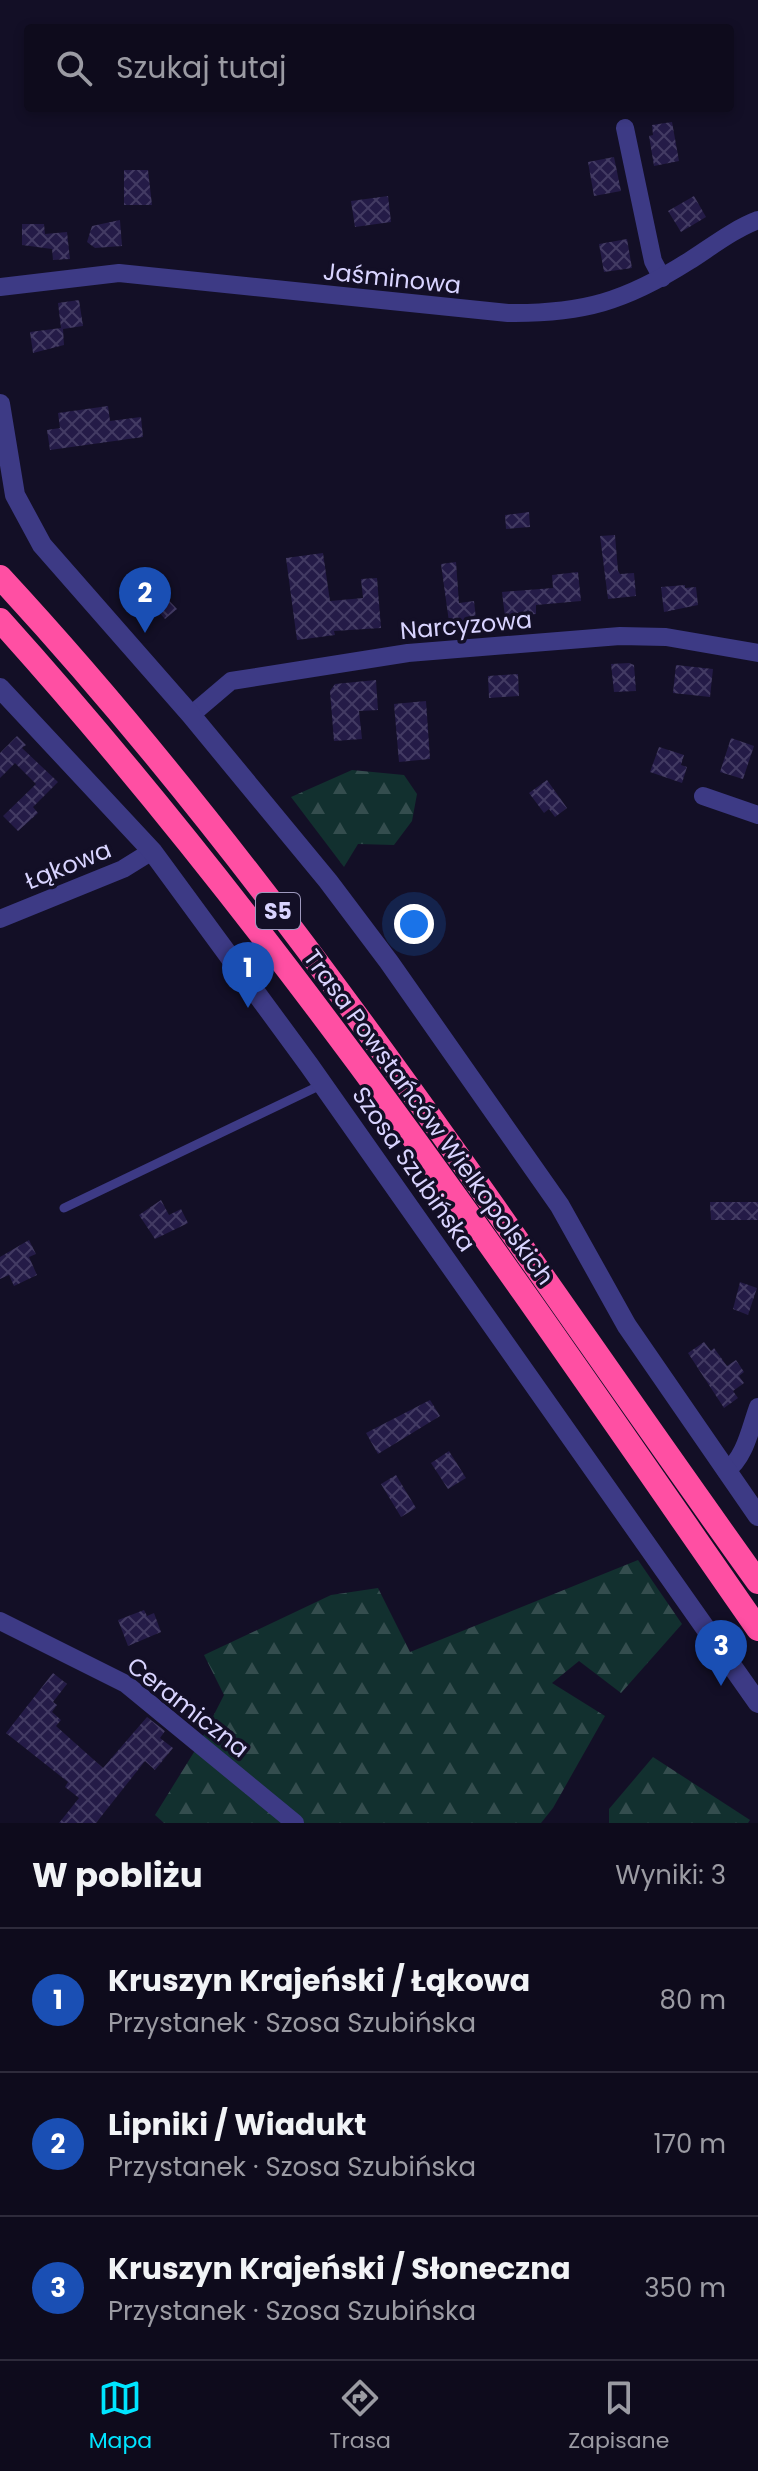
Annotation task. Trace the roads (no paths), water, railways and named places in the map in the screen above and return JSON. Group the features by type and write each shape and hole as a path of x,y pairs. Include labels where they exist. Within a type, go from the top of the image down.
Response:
{"highway":[{"name":"Trasa Powstańców Wielkopolskich","path":"0,577 154,753 328,974 758,1582"},
{"name":"Trasa Powstańców Wielkopolskich","path":"0,620 162,808 285,964 379,1090 758,1629"}],"street":[{"path":"625,128 653,261 662,278"},
{"name":"Jaśminowa","path":"0,287 119,273 508,313 556,314 593,308 662,278 756,226"},
{"path":"0,404 11,480 19,507 51,557 191,715 328,881 389,962 560,1206 627,1326 758,1516"},
{"name":"Narcyzowa","path":"191,715 231,681 408,653 620,636 666,637 758,653"},
{"name":"Szosa Szubińska","path":"0,688 152,851 323,1084 758,1703"},
{"path":"703,796 758,815"},
{"name":"Łąkowa","path":"0,919 123,869 152,851"},
{"path":"726,1471 734,1466 742,1451 758,1407"},
{"name":"Ceramiczna","path":"0,1621 126,1684 295,1823"}],"lane":[{"path":"64,1208 323,1084"}],"place":[{"name":"Lipniki / Wiadukt","path":"145,633"},
{"name":"Kruszyn Krajeński / Łąkowa","path":"248,1008"},
{"name":"Kruszyn Krajeński / Słoneczna","path":"721,1686"}]}
